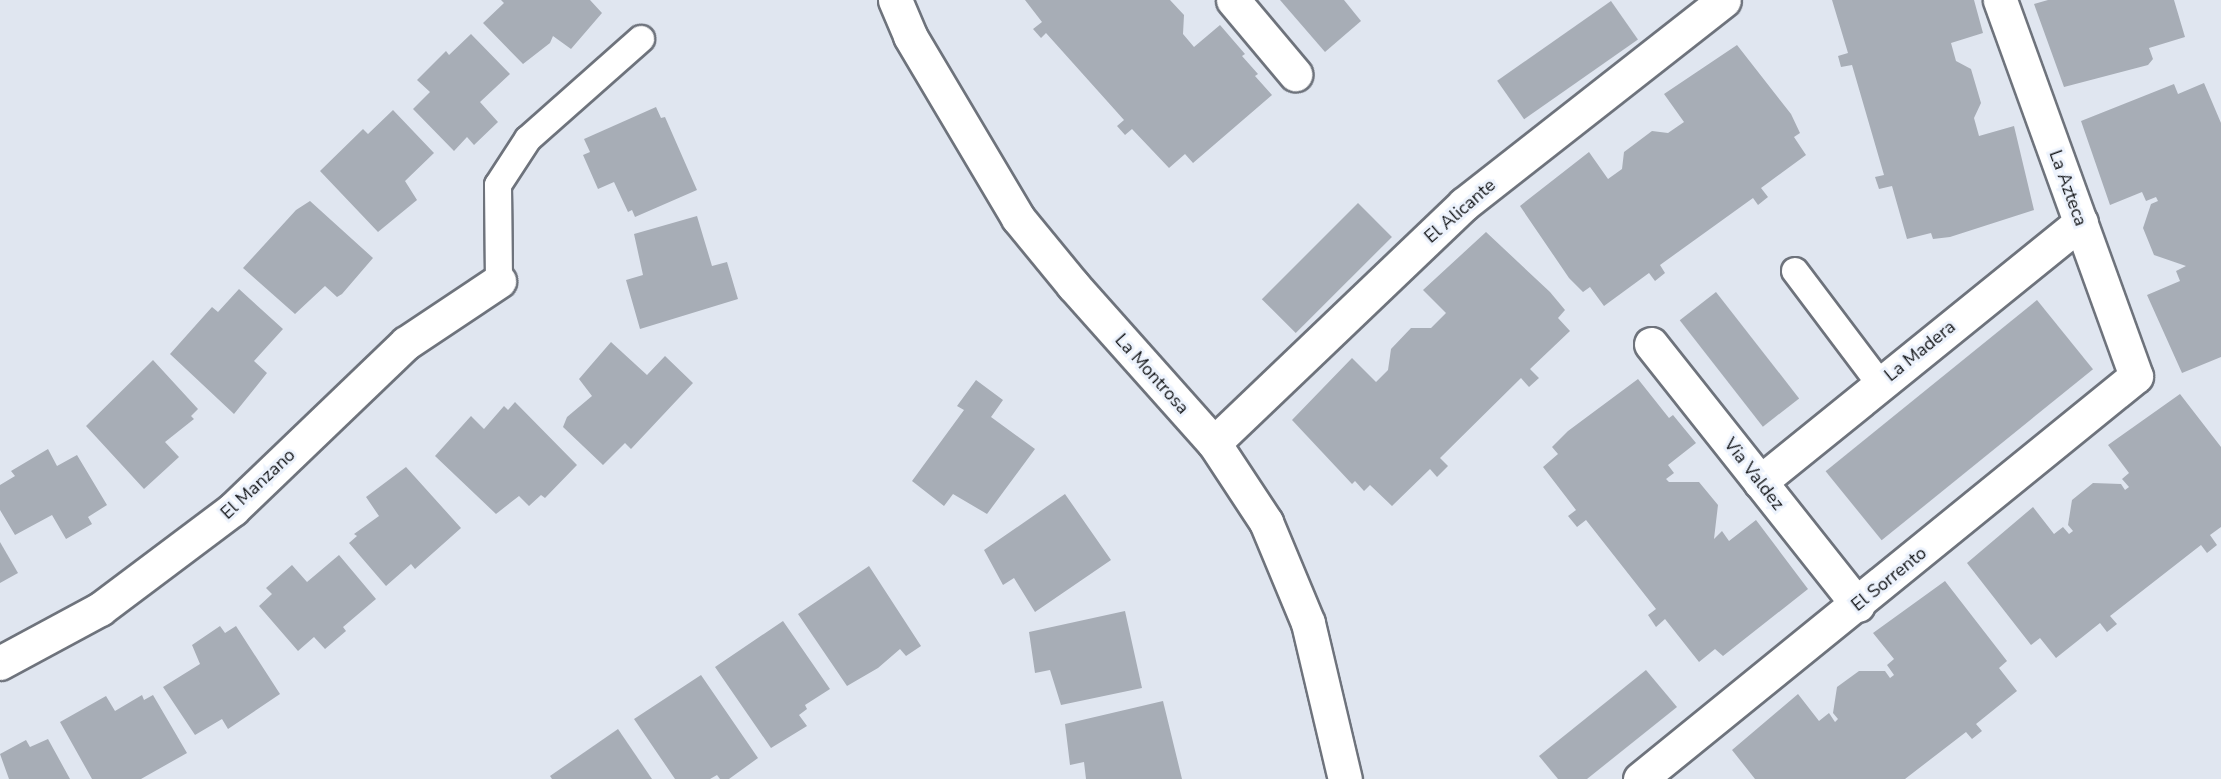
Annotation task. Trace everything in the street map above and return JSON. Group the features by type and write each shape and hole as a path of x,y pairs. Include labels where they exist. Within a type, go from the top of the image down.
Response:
{"street":[{"name":"La Montrosa","path":"895,0 910,36 1018,218 1073,285 1214,443 1266,522 1308,623 1345,779"},
{"path":"1233,0 1295,74"},
{"name":"El Alicante","path":"1214,443 1464,204 1724,0"},
{"name":"La Azteca","path":"2000,0 2136,376"},
{"name":"La Madera","path":"1760,482 2080,222"},
{"name":"El Manzano","path":"0,663 100,609 233,509 406,343 499,281"},
{"name":"Via Valdez","path":"1651,344 1858,605"},
{"name":"El Sorrento","path":"1640,779 1858,605 2136,376"}],"lane":[{"path":"499,281 498,185 528,139 641,39"},
{"path":"1795,271 1880,384"}],"building":[{"path":"501,0 590,0 602,13 571,49 553,36 550,43 523,64 483,23 504,3"},
{"path":"1025,0 1170,0 1184,15 1183,34 1194,47 1220,25 1245,54 1242,56 1258,74 1255,76 1272,95 1193,163 1185,154 1169,168 1132,129 1125,135 1117,126 1124,120 1046,33 1041,38 1033,29 1042,22"},
{"path":"1280,0 1344,0 1361,21 1325,52"},
{"path":"1832,0 1974,0 1983,33 1951,43 1956,61 1971,69 1981,103 1974,118 1979,136 2014,126 2034,210 1950,237 1933,239 1931,233 1907,239 1892,186 1879,189 1875,177 1884,175 1852,65 1841,67 1838,56 1848,53"},
{"path":"2048,0 2174,0 2185,37 2149,48 2153,59 2148,65 2064,87 2034,4"},
{"path":"1611,1 1638,40 1524,119 1497,81"},
{"path":"471,34 510,74 480,102 498,122 474,145 467,137 454,151 413,109 430,92 417,80 446,51 449,55"},
{"path":"1737,45 1791,114 1800,133 1794,137 1806,155 1761,188 1768,197 1758,205 1753,198 1660,265 1665,273 1655,281 1649,273 1604,306 1590,287 1583,292 1569,278 1520,206 1589,152 1608,179 1622,169 1624,152 1652,131 1668,133 1684,122 1664,94"},
{"path":"2204,83 2221,123 2221,357 2182,373 2147,295 2180,281 2176,271 2186,266 2154,255 2143,228 2151,204 2158,201 2156,197 2146,201 2142,192 2110,205 2081,121 2174,84 2178,94"},
{"path":"656,107 661,118 665,117 697,190 635,217 632,210 628,212 614,182 598,189 583,155 590,152 584,139"},
{"path":"393,110 434,153 405,181 417,200 378,232 320,171 363,129 368,134"},
{"path":"310,201 373,258 342,294 337,297 325,286 295,314 243,268 296,210"},
{"path":"1358,203 1392,237 1296,333 1262,299"},
{"path":"697,216 712,266 727,262 738,299 640,329 626,280 643,275 634,234"},
{"path":"1486,232 1550,292 1565,310 1558,318 1570,331 1530,369 1539,378 1529,387 1521,378 1440,458 1448,466 1437,477 1430,469 1392,506 1370,485 1364,491 1355,481 1352,484 1292,420 1352,358 1376,382 1388,370 1391,349 1411,328 1431,328 1446,313 1423,290"},
{"path":"239,289 283,329 254,361 267,373 234,414 170,354 212,307 218,312"},
{"path":"1716,292 1799,398 1763,427 1680,320"},
{"path":"2037,300 2093,369 1882,540 1826,471"},
{"path":"611,342 647,375 665,356 693,383 631,449 625,443 603,465 563,427 567,417 592,396 579,379"},
{"path":"153,360 198,409 191,416 194,419 165,442 179,457 144,489 86,426"},
{"path":"1638,379 1669,418 1673,415 1696,443 1668,465 1674,473 1666,479 1669,482 1699,482 1718,505 1714,539 1722,531 1729,541 1756,520 1808,589 1723,656 1715,649 1699,662 1665,619 1656,627 1648,615 1656,609 1586,520 1577,527 1568,516 1576,510 1543,467 1558,454 1552,447 1568,431"},
{"path":"976,380 1003,400 991,417 1035,449 987,514 953,494 944,506 912,481 964,410 957,406"},
{"path":"2180,394 2221,447 2221,527 2210,535 2217,545 2207,553 2201,545 2110,616 2117,624 2107,632 2100,623 2056,658 2040,638 2031,645 1967,563 2033,507 2054,534 2063,527 2069,534 2073,531 2068,525 2072,500 2093,483 2121,484 2125,490 2129,487 2122,479 2129,473 2108,445"},
{"path":"515,402 577,465 545,498 541,495 529,506 519,496 496,514 435,456 471,416 484,429 504,406 508,410"},
{"path":"48,449 57,466 77,455 107,505 88,517 92,524 66,539 52,515 15,535 0,510 0,485 15,476 11,471"},
{"path":"406,467 461,528 415,569 411,564 386,586 349,543 357,536 354,534 379,516 366,497"},
{"path":"1065,494 1111,560 1035,612 1014,578 1003,585 984,550"},
{"path":"0,542 18,573 0,583"},
{"path":"339,555 376,599 343,627 346,631 325,649 314,637 298,651 259,606 272,594 266,588 292,565 307,582"},
{"path":"869,566 921,646 906,656 900,649 878,668 847,686 798,614"},
{"path":"1945,581 2007,661 1999,668 2017,691 1976,724 1982,731 1972,739 1966,732 1905,779 1755,779 1732,750 1798,694 1819,721 1829,713 1835,722 1838,719 1833,713 1837,687 1859,671 1885,671 1890,678 1894,675 1887,665 1894,659 1873,633"},
{"path":"1125,611 1142,688 1061,705 1050,670 1035,673 1029,632"},
{"path":"783,621 830,689 805,705 807,709 799,715 807,726 771,748 715,667"},
{"path":"220,626 225,633 236,626 280,694 228,729 222,719 195,735 163,687 200,664 192,645"},
{"path":"1646,670 1677,707 1587,779 1558,779 1539,756"},
{"path":"701,675 758,758 729,779 720,779 717,775 710,779 675,779 634,719"},
{"path":"142,695 144,700 153,695 187,753 141,779 92,779 60,722 106,696 115,711"},
{"path":"1163,701 1182,779 1086,779 1084,762 1070,765 1065,724"},
{"path":"618,729 652,779 552,779 550,776"},
{"path":"48,739 70,779 9,779 0,754 26,740 30,747"}]}
